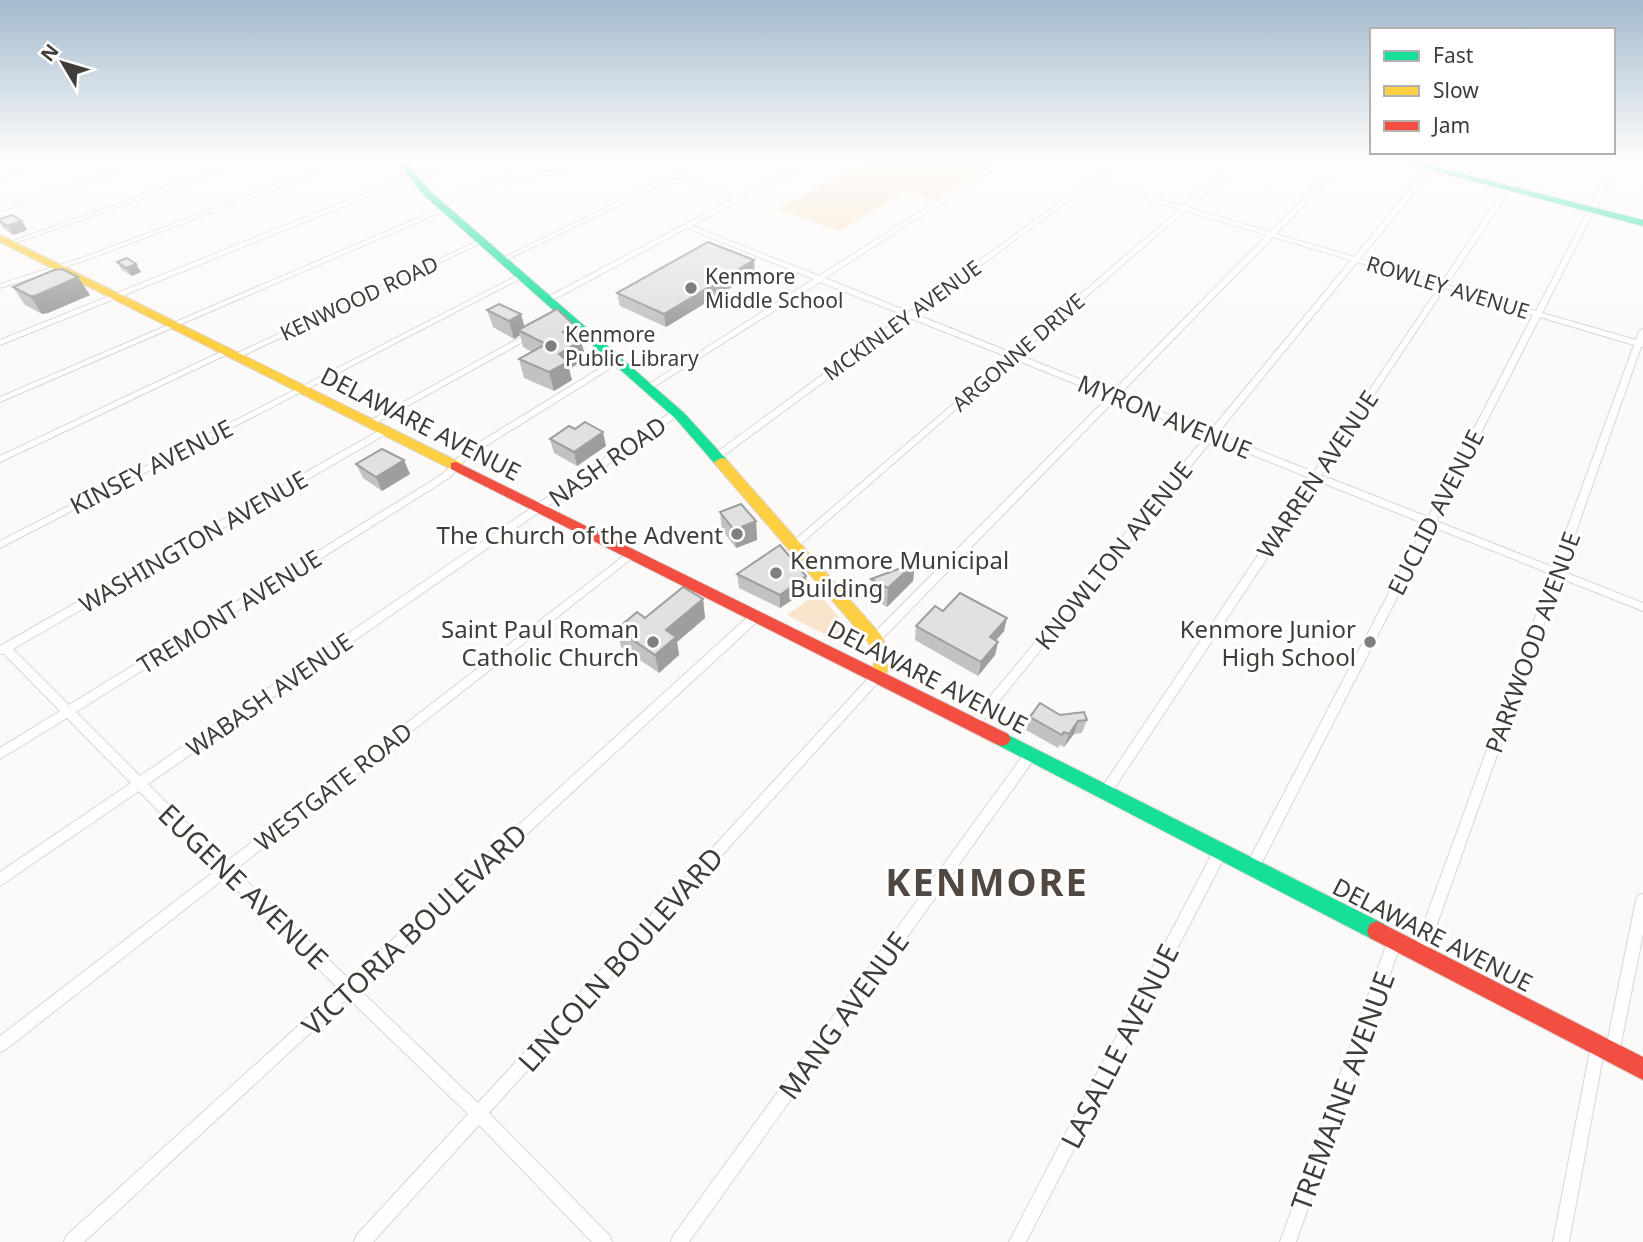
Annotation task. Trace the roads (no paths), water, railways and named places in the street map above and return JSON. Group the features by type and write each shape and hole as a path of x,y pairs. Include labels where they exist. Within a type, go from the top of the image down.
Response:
{"main road":[{"path":"452,216 548,299 562,319 618,361 676,413 875,639 884,659 877,676"},
{"path":"1617,216 1643,223"},
{"name":"DELAWARE AVENUE","path":"5,241 175,323 538,508 1106,791 1643,1069"}],"street":[{"path":"5,241 80,216"},
{"path":"0,286 195,216"},
{"path":"0,343 318,216"},
{"path":"0,400 418,216"},
{"path":"502,260 592,216"},
{"path":"548,299 706,216"},
{"path":"649,388 917,216"},
{"name":"MCKINLEY AVENUE","path":"716,457 1043,216"},
{"name":"ARGONNE DRIVE","path":"793,546 1175,216"},
{"name":"ROWLEY AVENUE","path":"1211,216 1641,344"},
{"path":"875,639 1289,216"},
{"name":"KNOWLTON AVENUE","path":"973,725 1391,216"},
{"name":"WARREN AVENUE","path":"1106,791 1489,216"},
{"name":"EUCLID AVENUE","path":"1253,866 1587,216"},
{"name":"MYRON AVENUE","path":"687,226 1643,607"},
{"name":"KENWOOD ROAD","path":"0,459 480,242"},
{"name":"KINSEY AVENUE","path":"0,545 522,276"},
{"path":"370,423 545,328"},
{"name":"PARKWOOD AVENUE","path":"1420,953 1556,572 1641,344 1643,331"},
{"name":"TREMONT AVENUE","path":"0,754 446,476 465,455 618,361"},
{"name":"NASH ROAD","path":"538,508 676,413"},
{"name":"WASHINGTON AVENUE","path":"2,649 385,431"},
{"name":"WABASH AVENUE","path":"0,880 538,508"},
{"name":"WESTGATE ROAD","path":"0,1045 632,554"},
{"name":"VICTORIA BOULEVARD","path":"72,1242 756,615"},
{"name":"EUGENE AVENUE","path":"2,649 69,711 225,870 479,1114 604,1242"},
{"name":"LINCOLN BOULEVARD","path":"362,1242 877,676"},
{"name":"MANG AVENUE","path":"679,1242 1031,754"},
{"name":"LASALLE AVENUE","path":"1017,1242 1221,850"},
{"path":"1561,1242 1605,1049 1643,900"},
{"name":"TREMAINE AVENUE","path":"1288,1242 1395,940"}],"place":[{"name":"Kenmore Middle School","path":"691,288"},
{"name":"Kenmore Public Library","path":"551,346"},
{"name":"The Church of the Advent","path":"737,534"},
{"name":"Kenmore Municipal Building","path":"776,573"},
{"name":"Saint Paul Roman Catholic Church","path":"653,642"},
{"name":"Kenmore Junior High School","path":"1370,642"}],"district":[{"name":"KENMORE","path":"987,881"}]}
